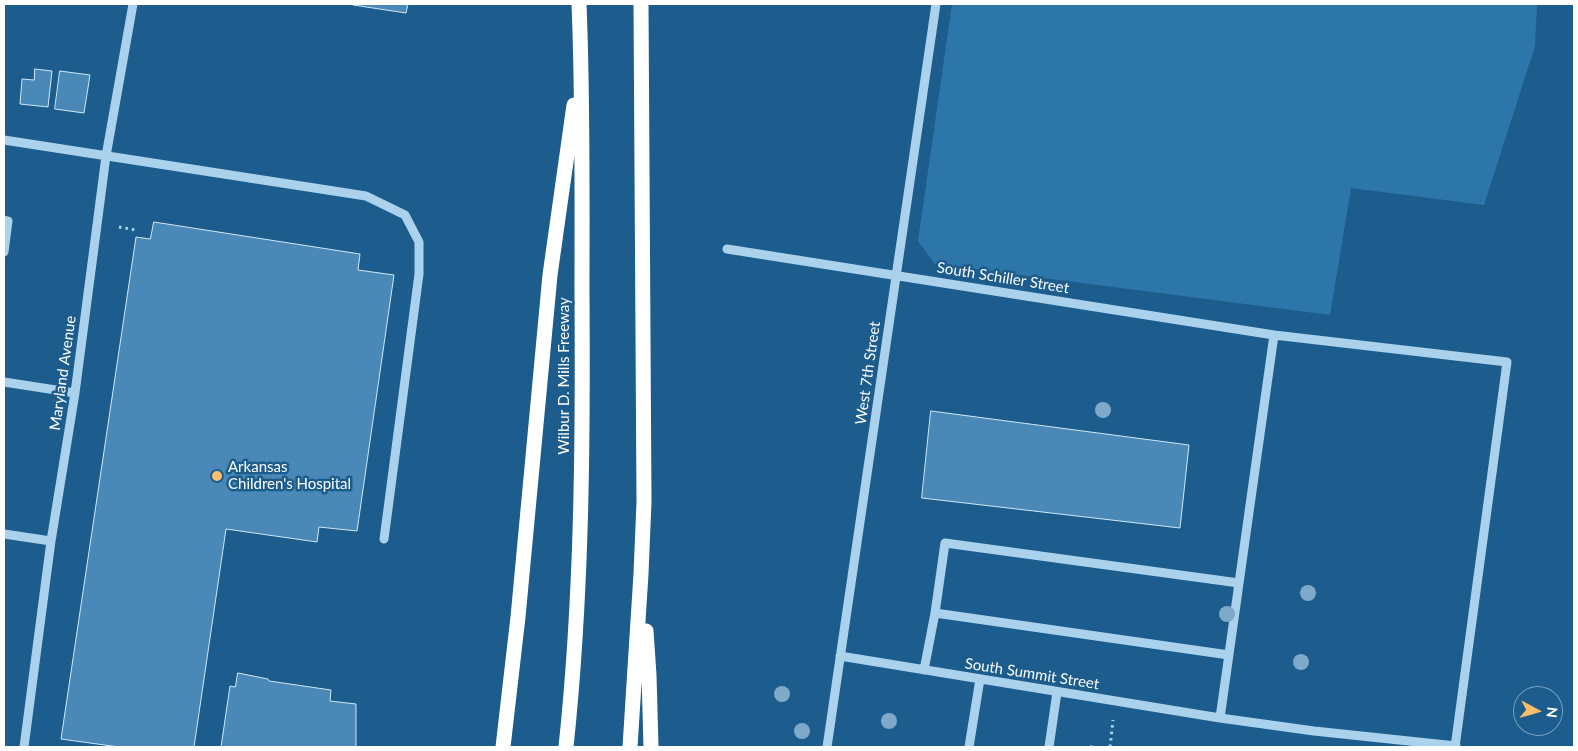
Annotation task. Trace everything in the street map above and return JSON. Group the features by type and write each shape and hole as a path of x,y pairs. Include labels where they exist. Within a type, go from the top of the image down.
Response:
{"highway":[{"name":"Wilbur D. Mills Freeway","path":"566,747 577,618 581,527 581,54 579,4"},
{"path":"630,747 641,574 644,472 641,4"},
{"path":"502,747 518,607 550,275 581,54"},
{"path":"641,574 649,675 652,747"}],"street":[{"name":"Maryland Avenue","path":"24,747 51,541 74,392 106,156 133,4"},
{"name":"West 7th Street","path":"827,747 936,4"},
{"path":"4,140 366,196 405,215 419,242 419,274 384,539"},
{"path":"4,220 8,221 4,252"},
{"name":"South Schiller Street","path":"727,249 1274,335 1507,362 1456,747"},
{"path":"1220,718 1274,335"},
{"path":"4,382 74,392"},
{"path":"4,534 51,541"},
{"path":"924,670 935,613 945,543 1239,583"},
{"path":"935,613 1229,655"},
{"name":"South Summit Street","path":"840,656 1220,718 1456,747"},
{"path":"969,747 980,679"},
{"path":"1049,747 1057,692"}],"path":[{"path":"119,227 136,230"},
{"path":"1110,747 1113,720"}],"shaded area":[{"path":"952,4 1537,4 1535,46 1484,205 1351,188 1330,315 935,264 918,241"}],"building":[{"path":"353,4 408,4 406,13"},
{"path":"35,69 52,71 48,107 20,104 22,79 34,80"},
{"path":"60,71 90,75 84,113 55,109"},
{"path":"154,222 360,254 358,270 394,275 357,531 319,527 317,542 226,529 194,747 119,747 61,739 136,237 150,239"},
{"path":"931,411 1189,445 1180,528 922,498"},
{"path":"238,673 268,679 269,681 331,690 330,701 356,704 356,747 221,747 230,686 235,687"}],"place":[{"name":"Arkansas Children's Hospital","path":"217,476"}]}
